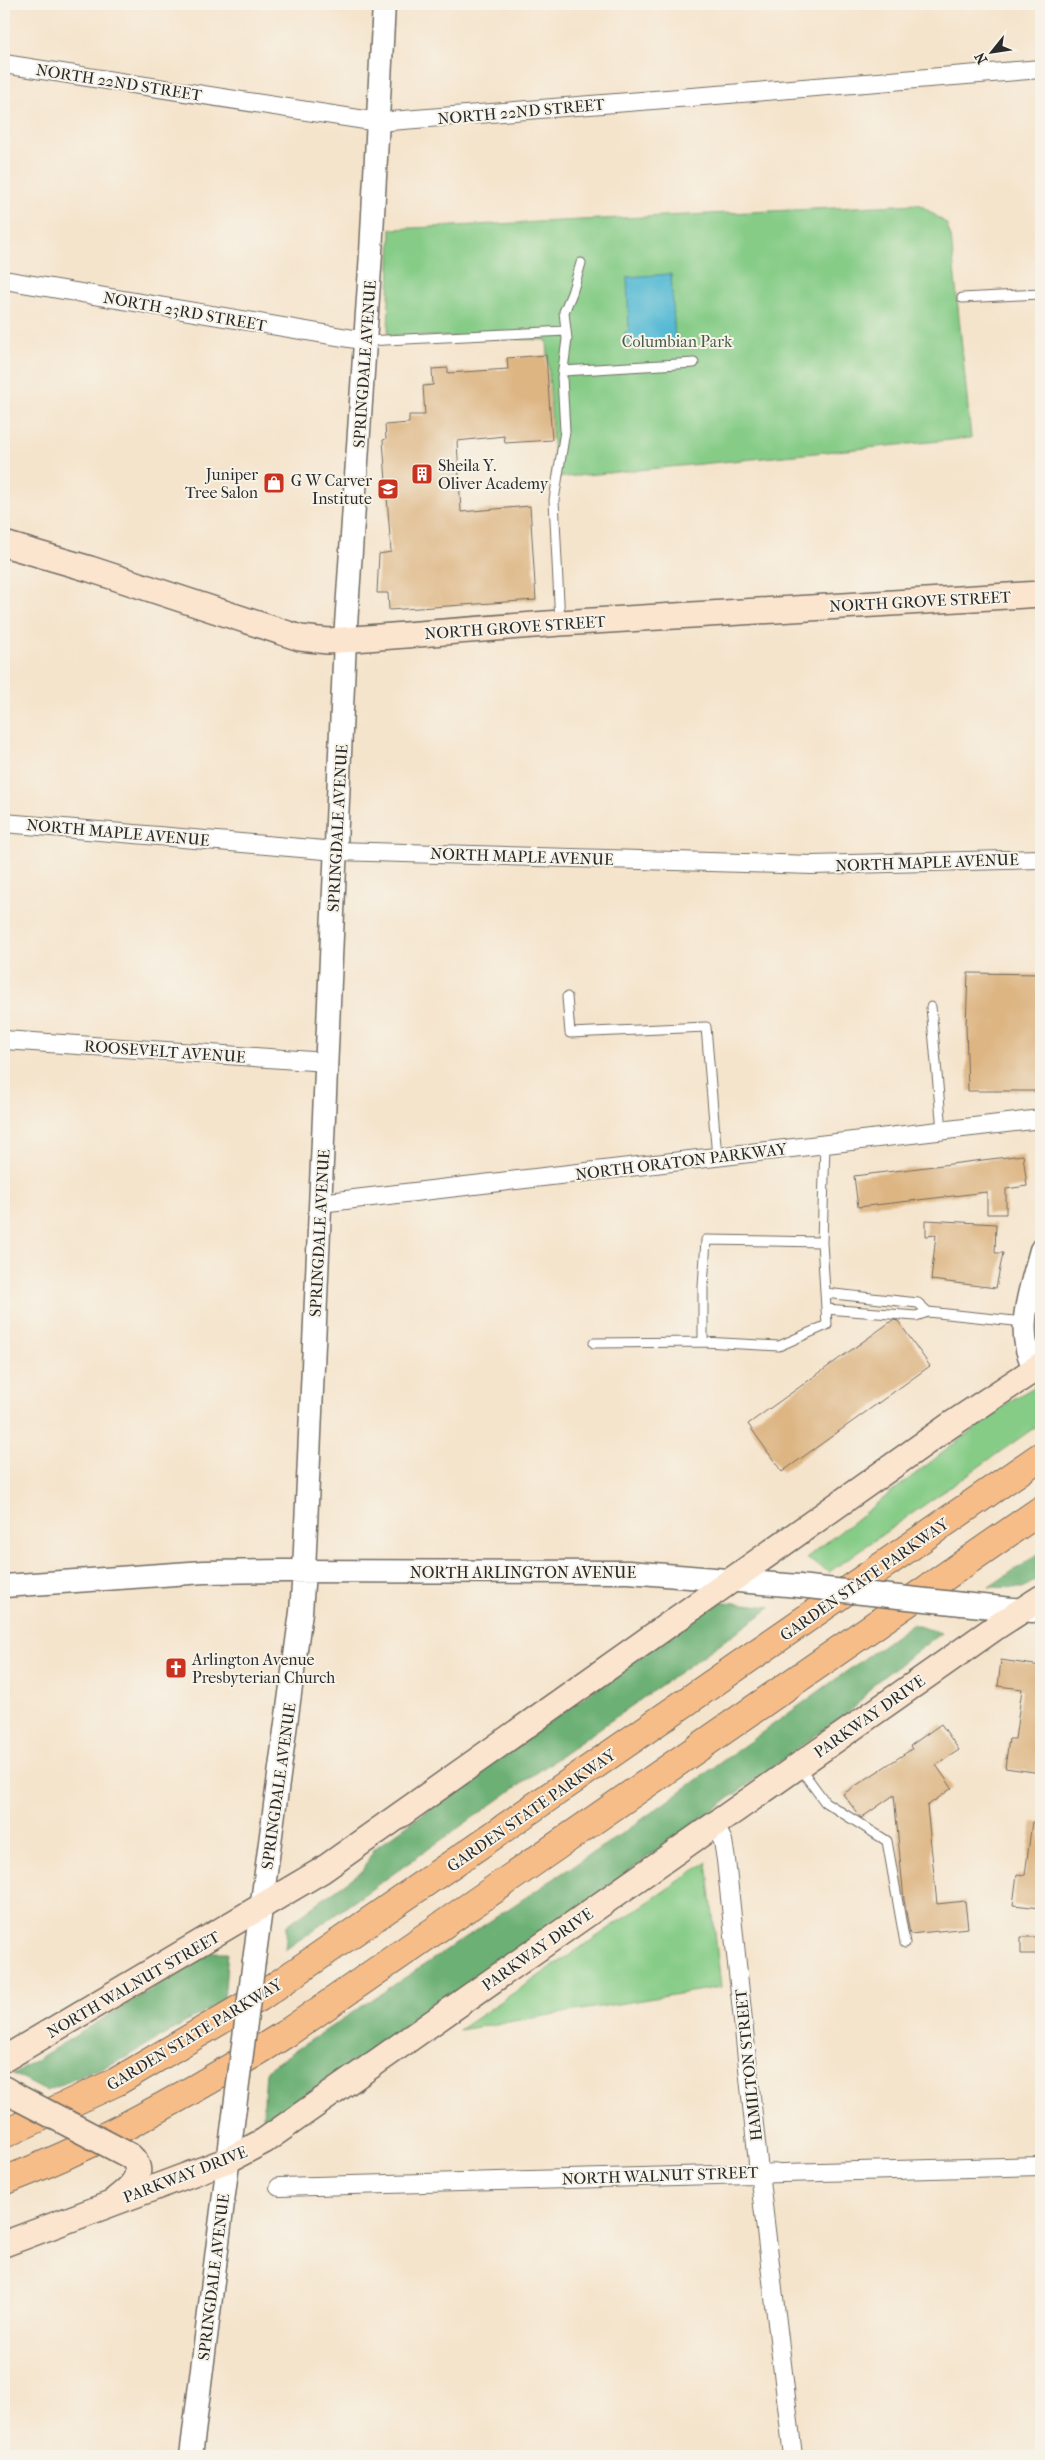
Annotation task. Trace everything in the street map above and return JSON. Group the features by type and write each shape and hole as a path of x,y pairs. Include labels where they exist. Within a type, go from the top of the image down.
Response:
{"highway":[{"name":"GARDEN STATE PARKWAY","path":"4,2134 116,2082 260,1997 1041,1456"},
{"path":"4,2182 56,2160 139,2119 199,2087 287,2033 1041,1510"}],"main road":[{"name":"NORTH GROVE STREET","path":"4,544 300,638 328,642 560,623 1041,594"},
{"path":"261,1908 345,1855 949,1426 1038,1367"},
{"name":"PARKWAY DRIVE","path":"4,2244 100,2206 228,2160 264,2141 714,1824 1035,1606"},
{"name":"NORTH WALNUT STREET","path":"4,2059 261,1908"},
{"path":"12,2094 130,2156 134,2160 138,2170 135,2182 123,2194 100,2206"}],"street":[{"name":"SPRINGDALE AVENUE","path":"191,2456 228,2160 301,1612 346,640 366,341 384,4"},
{"name":"NORTH 22ND STREET","path":"4,64 378,122 1041,69"},
{"name":"NORTH 23RD STREET","path":"4,280 366,341"},
{"name":"NORTH MAPLE AVENUE","path":"4,823 336,850 812,865 1041,859"},
{"name":"ROOSEVELT AVENUE","path":"4,1040 326,1062"},
{"name":"NORTH ORATON PARKWAY","path":"320,1203 1041,1119"},
{"path":"1038,1367 1026,1347 1024,1322 1041,1250"},
{"name":"NORTH ARLINGTON AVENUE","path":"4,1586 204,1572 629,1572 799,1586 962,1604 1035,1606"},
{"name":"HAMILTON STREET","path":"714,1824 722,1841 726,1860 759,2172 793,2456"},
{"name":"NORTH WALNUT STREET","path":"279,2187 759,2172 1041,2166"}],"lane":[{"path":"560,623 554,500 565,431 562,371 567,339 564,312 572,294 581,263"},
{"path":"962,298 1041,294"},
{"path":"366,341 566,331"},
{"path":"562,371 694,363"},
{"path":"567,997 570,1032 706,1027 716,1157"},
{"path":"931,1006 942,1130"},
{"path":"594,1343 703,1342 779,1346 827,1325 822,1242 825,1144"},
{"path":"703,1342 703,1287 706,1240 822,1242"},
{"path":"825,1293 918,1303 928,1312"},
{"path":"826,1309 916,1316 928,1312 1024,1322"},
{"path":"798,1766 825,1802 887,1841 905,1943"}],"green space":[{"name":"Columbian Park","path":"919,204 946,223 951,237 971,438 555,478 547,340 388,335 391,229"},
{"path":"1041,1383 1041,1423 829,1572 806,1558 1010,1401"},
{"path":"1041,1552 1041,1578 1022,1588 989,1587"},
{"path":"717,1601 772,1607 285,1950 287,1925 362,1871 374,1849"},
{"path":"912,1624 941,1633 876,1682 855,1707 579,1907 276,2115 263,2117 266,2070 630,1828"},
{"path":"707,1862 721,1987 459,2030"},
{"path":"212,1952 228,1952 224,2000 125,2058 46,2091 13,2074"}],"water":[{"path":"671,274 675,340 626,343 625,332 629,331 627,277"}],"building":[{"name":"Sheila Y. Oliver Academy","path":"546,355 552,440 505,443 504,436 457,441 461,512 530,506 536,600 389,610 388,593 377,593 379,554 391,552 383,440 386,439 385,425 409,423 409,415 425,415 423,386 433,385 432,369 448,368 448,373 508,369 507,358"},
{"path":"968,973 1041,974 1041,1091 968,1091 966,1026"},
{"path":"1023,1155 1027,1186 1006,1189 1006,1214 987,1214 987,1192 858,1207 854,1176"},
{"path":"926,1220 996,1224 995,1253 1003,1253 996,1288 931,1280 936,1235 926,1236"},
{"path":"893,1320 898,1321 930,1366 782,1472 748,1424"},
{"path":"1001,1660 1041,1666 1041,1773 1005,1768 1009,1739 1015,1739 1022,1689 998,1686"},
{"path":"941,1724 959,1750 936,1765 952,1788 927,1806 937,1904 965,1901 968,1928 910,1934 904,1900 894,1795 861,1818 843,1794 912,1749 910,1746"},
{"path":"1032,1822 1041,1823 1041,1908 1013,1905 1017,1874 1025,1875"},
{"path":"1021,1937 1041,1937 1041,1954 1021,1954"}],"place":[{"name":"Sheila Y. Oliver Academy","path":"422,474"},
{"name":"Juniper Tree Salon","path":"274,483"},
{"name":"G W Carver Institute","path":"388,489"},
{"name":"Arlington Avenue Presbyterian Church","path":"176,1668"}]}
